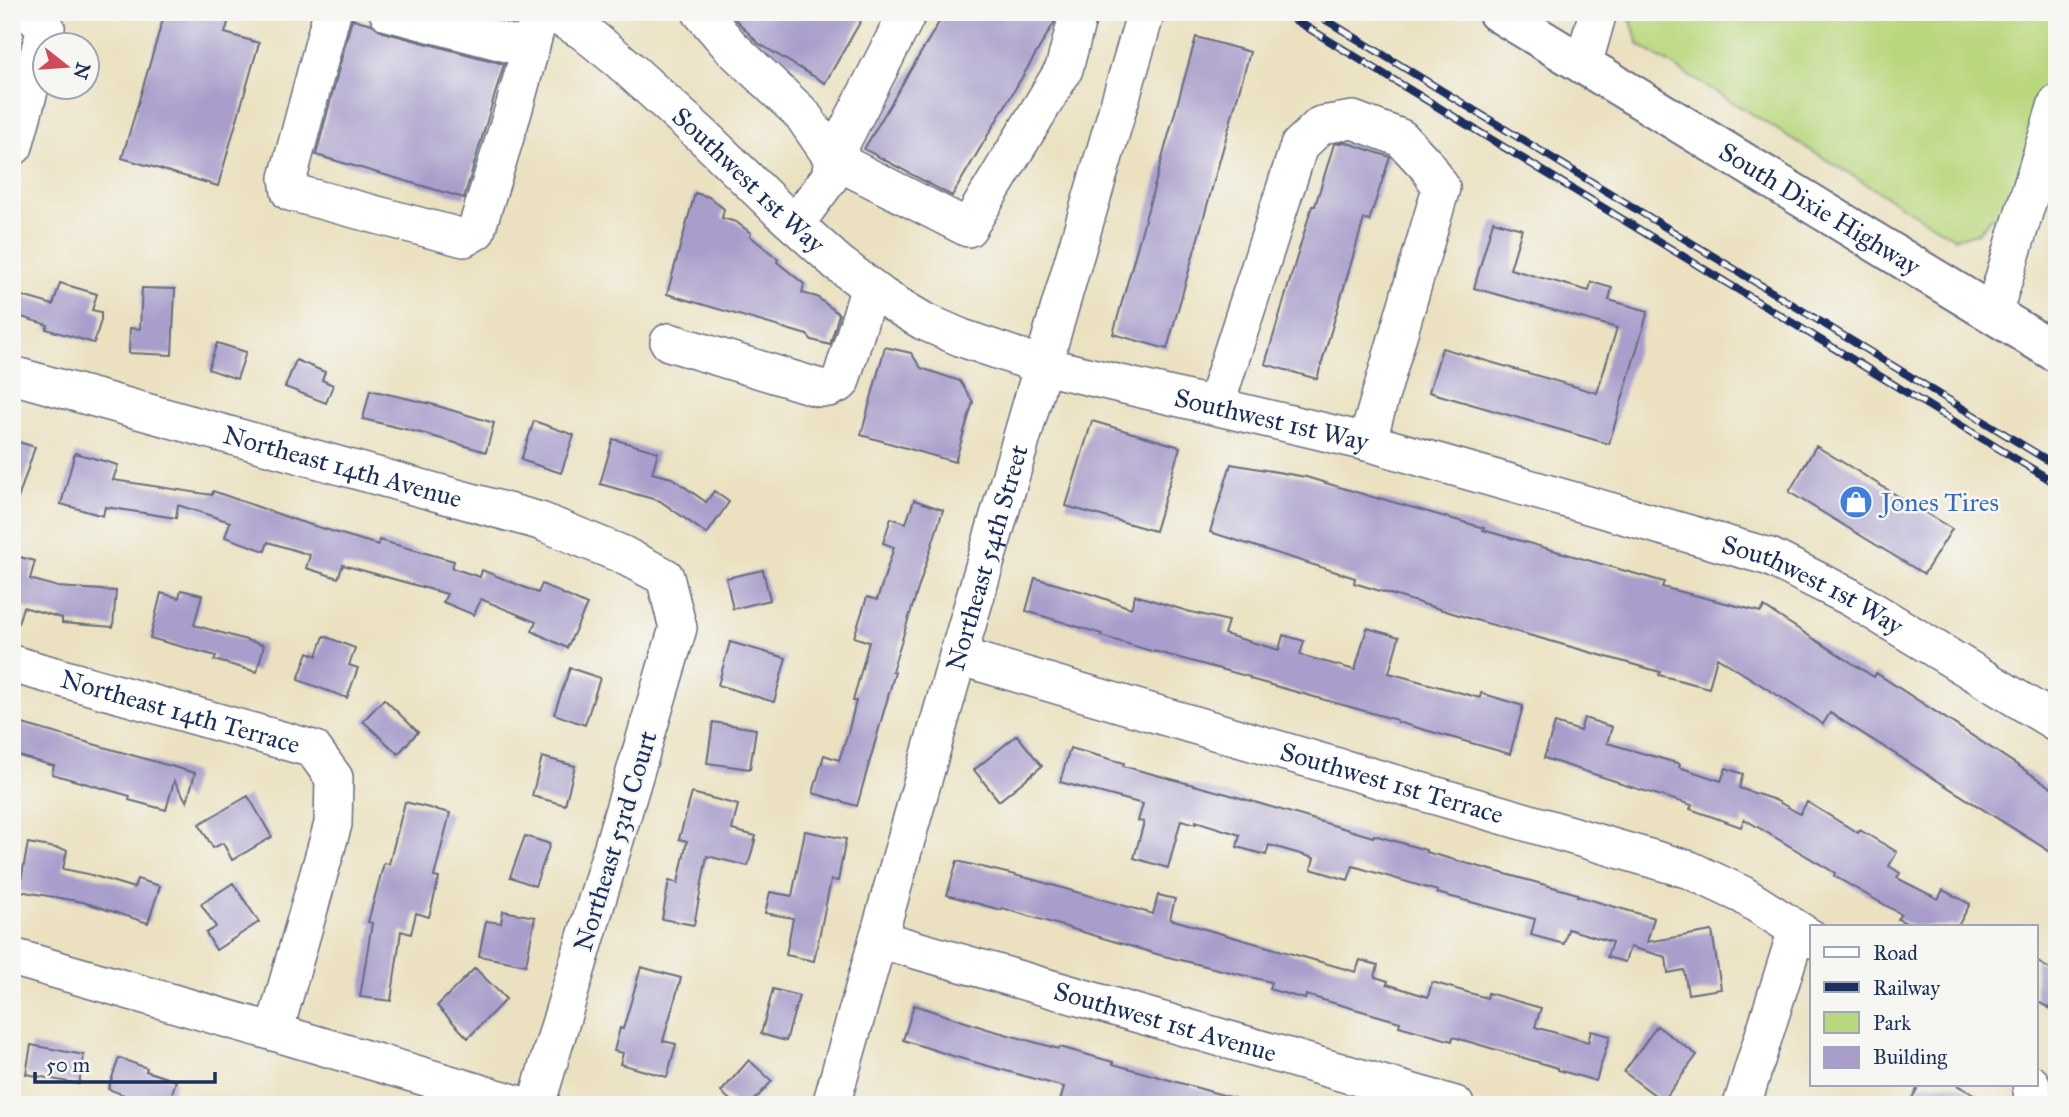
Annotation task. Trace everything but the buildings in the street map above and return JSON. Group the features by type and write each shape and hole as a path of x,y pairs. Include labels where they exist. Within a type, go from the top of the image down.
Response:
{"main road":[{"name":"South Dixie Highway","path":"1497,12 2057,353"}],"street":[{"path":"12,146 46,28 29,12"},
{"path":"332,12 288,178 290,192 464,238 476,231 540,12"},
{"path":"388,12 530,49"},
{"name":"Southwest 1st Way","path":"550,12 583,31 619,60 838,263 923,321 962,338 1044,366 1367,442 1770,557 1850,597 2057,723"},
{"path":"701,12 731,47 802,114 833,159 968,228 1064,69 1079,12"},
{"path":"795,225 830,177 833,159 908,12"},
{"name":"Northeast 54th Street","path":"831,1105 958,656 1146,12"},
{"path":"1583,65 1598,12"},
{"path":"1993,314 2057,104"},
{"path":"1215,406 1299,146 1321,125 1353,120 1401,138 1428,167 1441,188 1367,442"},
{"path":"669,342 820,388 829,388 840,383 870,287"},
{"name":"Northeast 14th Avenue","path":"12,375 540,521 621,554 665,577"},
{"name":"Northeast 53rd Court","path":"536,1105 678,628 665,577"},
{"name":"Southwest 1st Terrace","path":"958,656 1690,870 1743,895 1805,935"},
{"name":"Northeast 14th Terrace","path":"12,664 313,749 334,778 333,824 274,1032"},
{"path":"1742,1105 1805,935"},
{"name":"Southwest 1st Avenue","path":"878,939 1455,1105"},
{"path":"12,957 520,1105"}],"green space":[{"path":"1628,12 2057,12 2057,63 2009,202 1999,221 1991,217 1978,233 1954,238 1639,45"}],"railway":[{"path":"1282,12 2057,484"},
{"path":"1313,12 2057,466"}],"place":[{"name":"Jones Tires","path":"1856,502"}]}
